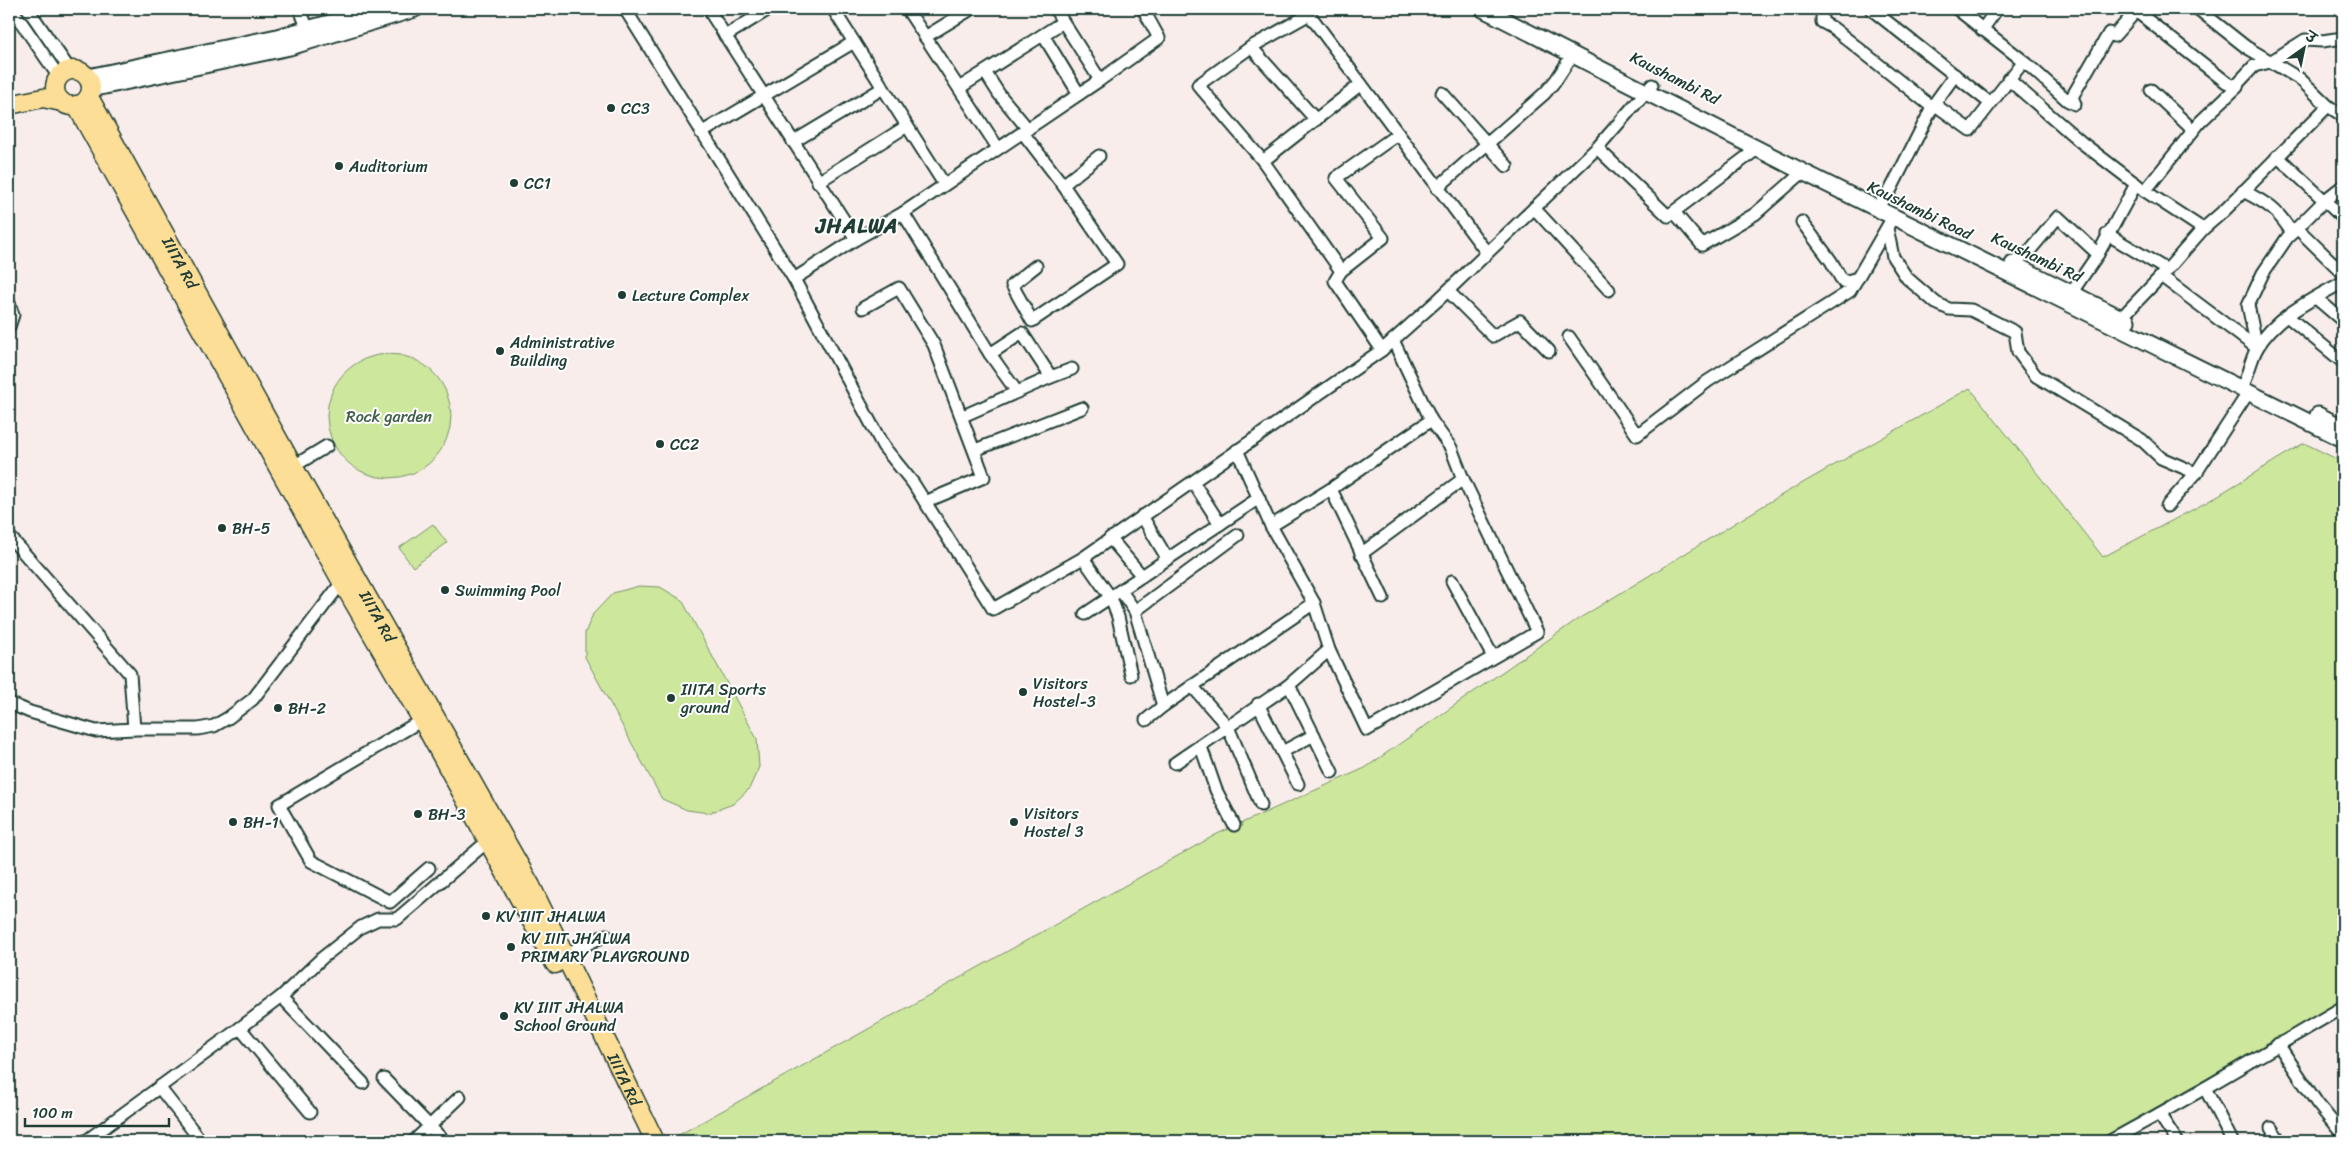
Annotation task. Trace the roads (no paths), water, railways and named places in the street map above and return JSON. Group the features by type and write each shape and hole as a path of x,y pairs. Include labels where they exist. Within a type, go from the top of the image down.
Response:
{"main road":[{"path":"81,94 382,9"},
{"path":"9,105 43,98 81,94 290,46 415,9"},
{"name":"Kaushambi Road","path":"1483,9 1649,89 1756,149 1803,172 1890,222 2246,387 2343,439"},
{"name":"Kaushambi Rd","path":"1502,9 1649,89 2072,292 2246,387 2343,428"},
{"path":"9,94 62,76 82,72 81,94"},
{"name":"IIITA Rd","path":"62,76 56,92 81,94 348,583 428,718 495,837 655,1141"},
{"name":"IIITA Rd","path":"559,958 643,1141"}],"street":[{"path":"12,9 62,76"},
{"path":"28,9 62,76"},
{"path":"300,9 308,30"},
{"path":"624,9 794,279 883,446 913,483 993,609 1083,558 1382,350 1448,291 1597,148 1649,89"},
{"path":"726,36 768,9"},
{"path":"833,9 944,184"},
{"path":"907,9 998,148"},
{"path":"925,37 971,9"},
{"path":"1056,9 1100,80"},
{"path":"794,279 856,239 904,213 1159,38 1143,9"},
{"path":"1871,9 1990,102"},
{"path":"1957,9 2067,100 2075,104 2072,97 2110,33 2114,36 2137,10 2226,82 2237,87"},
{"path":"1982,30 1997,9"},
{"path":"2198,9 2246,47 2300,79 2328,106 2343,116"},
{"path":"1341,271 1264,161 1198,85 1251,47 1307,12 1487,253"},
{"path":"712,15 856,239"},
{"path":"1822,17 1822,22 1833,28 1932,107 1934,104"},
{"path":"959,88 1063,22"},
{"path":"1043,35 1079,94"},
{"path":"2072,292 2098,254 2107,234 2140,187 2237,87 2238,82 2254,66 2270,62 2305,40 2322,42 2343,38"},
{"path":"701,133 854,42"},
{"path":"1251,47 1316,120"},
{"path":"1437,188 1545,93 1573,54"},
{"path":"1934,104 1970,130 2023,62"},
{"path":"985,72 1117,264 1032,321 1012,285 1036,266"},
{"path":"1881,202 1888,195 1934,104 1955,75"},
{"path":"2008,80 2082,142 2140,187 2203,229"},
{"path":"1264,161 1361,84"},
{"path":"793,142 883,88"},
{"path":"2151,90 2194,130"},
{"path":"1442,93 1507,166"},
{"path":"2121,318 2164,274 2203,229 2328,106"},
{"path":"818,182 906,126"},
{"path":"1382,350 1335,281 1341,271 1384,238 1336,178 1398,134"},
{"path":"1597,148 1668,216 1756,149"},
{"path":"1063,186 1100,156"},
{"path":"2277,156 2343,218"},
{"path":"1674,212 1702,245 1755,214 1803,172"},
{"path":"2257,348 2248,305 2263,273 2295,230 2324,200 2343,186"},
{"path":"2243,191 2269,204 2343,273"},
{"path":"1534,208 1609,290"},
{"path":"904,213 990,354 1017,392"},
{"path":"2013,264 2031,249 2058,217 2098,254"},
{"path":"1802,222 1831,261 1843,282 1858,278"},
{"path":"1568,337 1637,435 1708,381 1850,291 1890,222"},
{"path":"1890,222 1893,256 1907,278 1936,303 1949,308 1971,310 2015,332 2018,352 2036,376 2142,440 2161,458 2196,472"},
{"path":"2107,234 2164,274 2257,348"},
{"path":"2167,506 2196,472 2246,387 2257,348 2270,330 2287,316 2343,282"},
{"path":"863,308 899,288 934,345 984,477 925,502"},
{"path":"1448,291 1493,336 1520,321 1549,351"},
{"path":"2316,298 2343,321"},
{"path":"9,303 13,315 9,327"},
{"path":"2287,316 2343,362"},
{"path":"990,354 1022,333 1051,377"},
{"path":"1238,450 1270,526 1314,603 1329,650 1367,730 1537,632 1463,479 1451,448 1431,420 1393,340"},
{"path":"962,416 1072,369"},
{"path":"975,450 1082,408"},
{"path":"1270,526 1331,489 1431,420"},
{"path":"287,470 327,446"},
{"path":"1361,554 1463,479"},
{"path":"1193,482 1220,524"},
{"path":"1331,489 1383,598"},
{"path":"1086,614 1258,498"},
{"path":"1142,516 1167,558"},
{"path":"1135,611 1238,535"},
{"path":"1110,538 1142,576"},
{"path":"10,541 130,674 134,729"},
{"path":"1083,558 1110,598 1118,617 1131,675"},
{"path":"1452,581 1493,657"},
{"path":"9,703 30,712 96,731 198,729 214,726 253,699 348,583"},
{"path":"1121,591 1135,611 1163,706"},
{"path":"1146,720 1163,706 1314,603"},
{"path":"1175,763 1201,747 1258,704 1289,685 1329,650"},
{"path":"1289,685 1332,772"},
{"path":"1192,686 1228,727 1261,805"},
{"path":"1258,704 1298,784"},
{"path":"428,718 279,805 311,861 390,902 429,868"},
{"path":"1282,752 1314,735"},
{"path":"1201,747 1216,790 1234,824"},
{"path":"86,1141 281,997 322,958 361,927 378,919 397,919 495,837"},
{"path":"559,958 606,935"},
{"path":"281,997 363,1083"},
{"path":"2110,1141 2343,1007"},
{"path":"240,1028 310,1112"},
{"path":"2278,1044 2317,1103 2343,1135"},
{"path":"384,1079 444,1141"},
{"path":"159,1087 200,1141"},
{"path":"2205,1088 2232,1141"},
{"path":"414,1141 460,1097"},
{"path":"2159,1114 2176,1141"},
{"path":"2271,1128 2280,1141"}],"place":[{"name":"CC3","path":"611,108"},
{"name":"Auditorium","path":"339,166"},
{"name":"CC1","path":"514,183"},
{"name":"Lecture Complex","path":"622,295"},
{"name":"Administrative Building","path":"500,351"},
{"name":"CC2","path":"660,444"},
{"name":"BH-5","path":"222,528"},
{"name":"Swimming Pool","path":"445,590"},
{"name":"Visitors Hostel-3","path":"1023,692"},
{"name":"IIITA Sports ground","path":"671,698"},
{"name":"BH-2","path":"278,708"},
{"name":"BH-3","path":"418,814"},
{"name":"BH-1","path":"233,822"},
{"name":"Visitors Hostel 3","path":"1014,822"},
{"name":"KV IIIT JHALWA","path":"486,916"},
{"name":"KV IIIT JHALWA PRIMARY PLAYGROUND","path":"511,947"},
{"name":"KV IIIT JHALWA School Ground","path":"504,1016"}],"district":[{"name":"JHALWA","path":"857,226"}],"park label":[{"name":"Rock garden","path":"389,416"}]}
